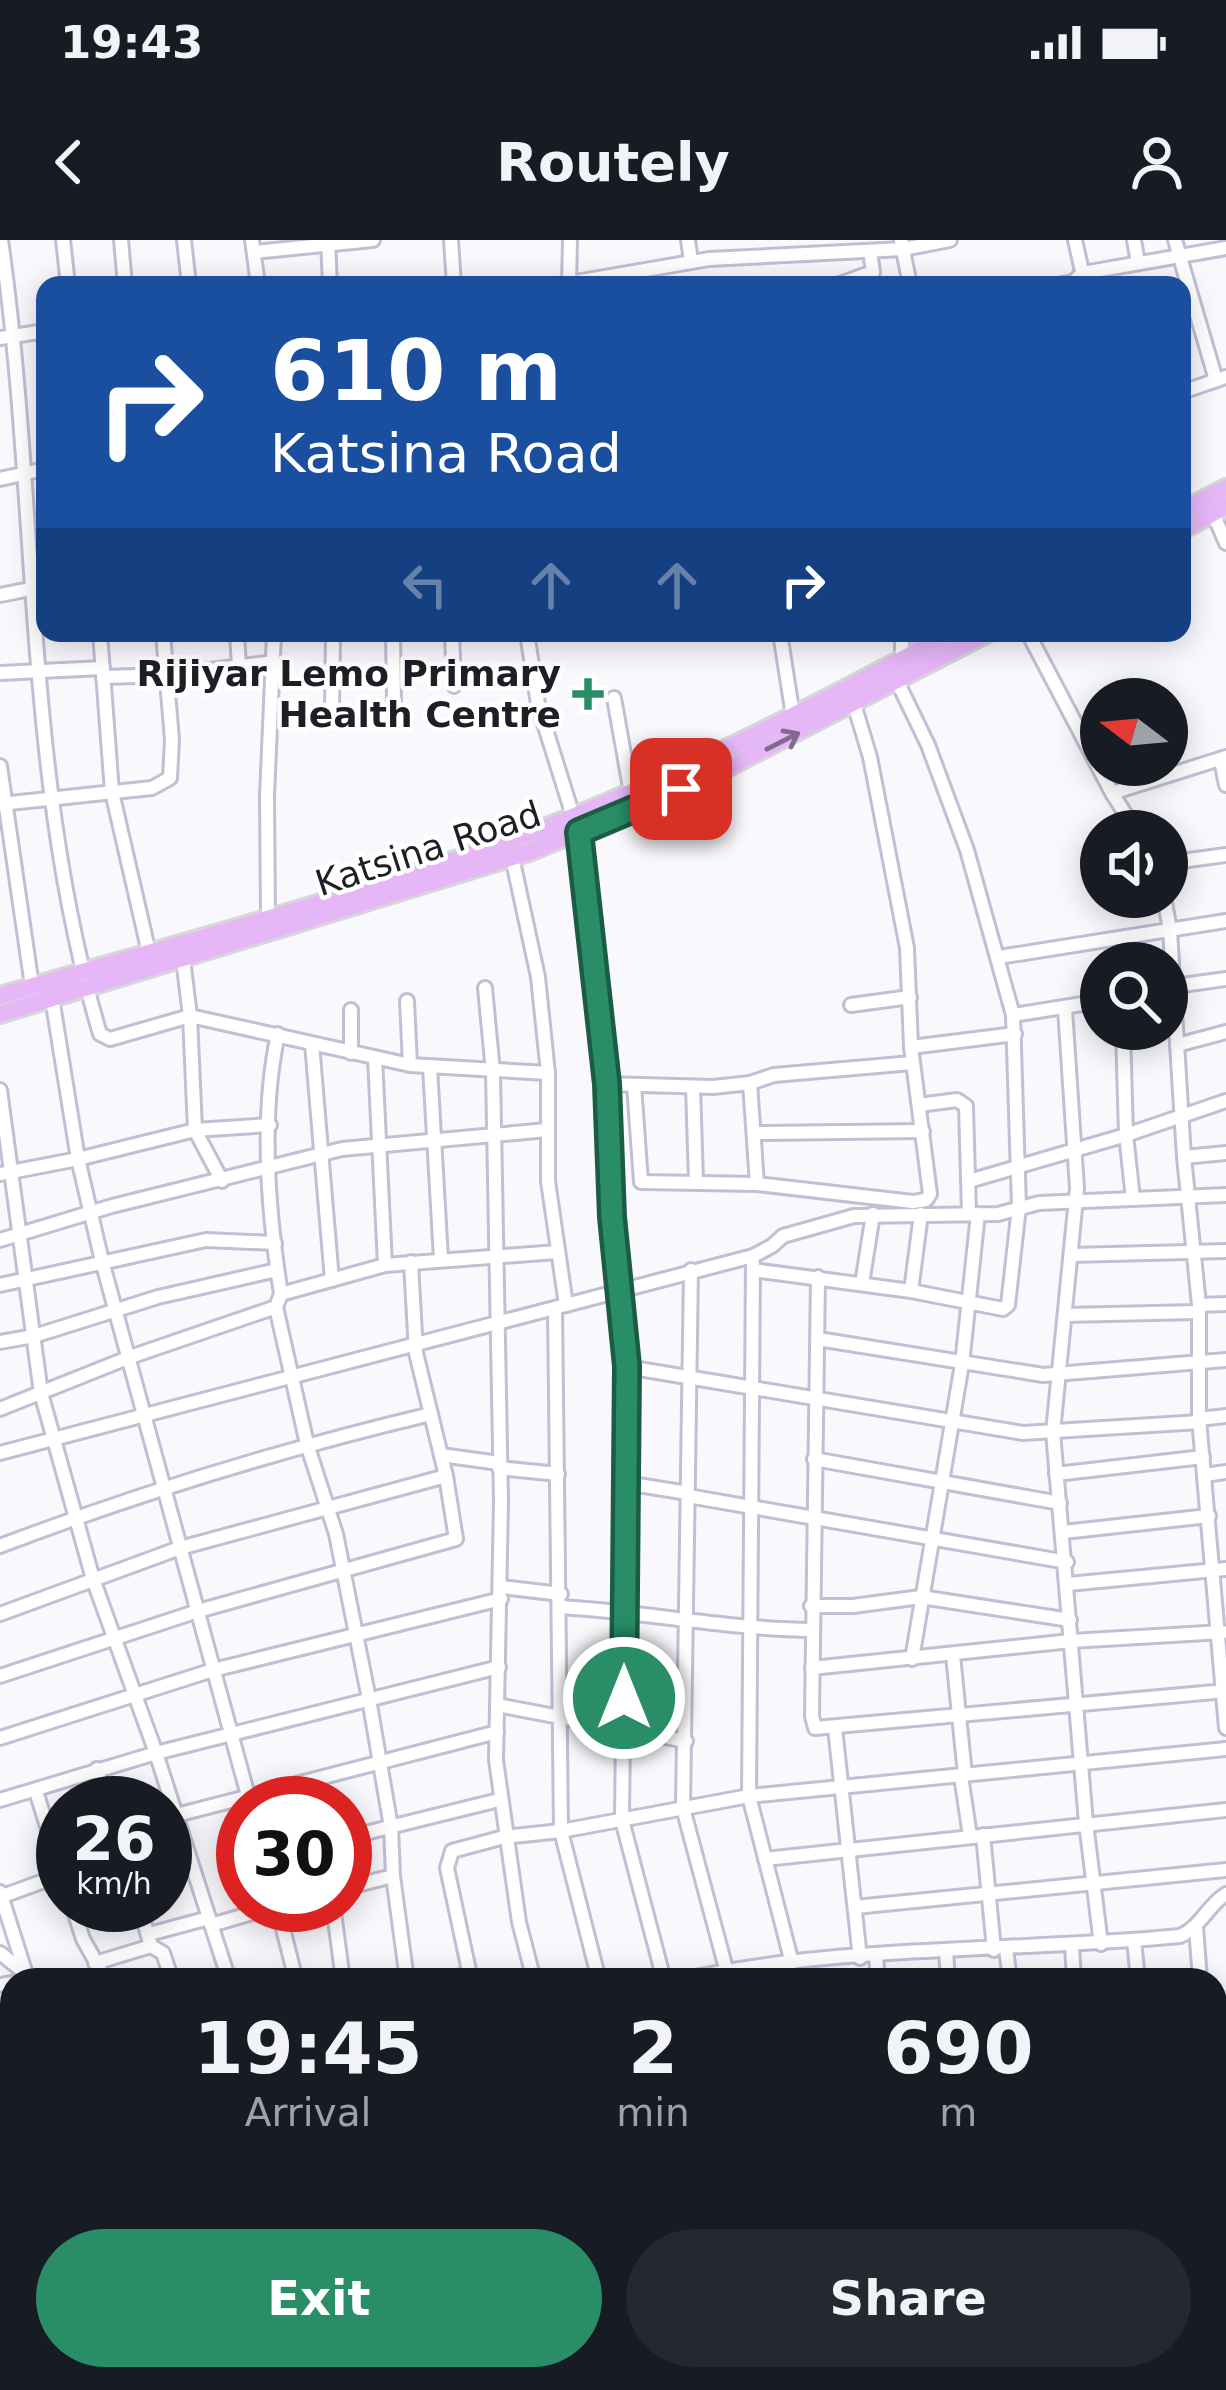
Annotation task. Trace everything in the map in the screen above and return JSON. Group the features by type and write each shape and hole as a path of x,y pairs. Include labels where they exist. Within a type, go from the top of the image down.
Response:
{"highway":[{"path":"1191,506 1226,488"},
{"path":"1191,525 1220,510"},
{"name":"Katsina Road","path":"0,995 183,959 512,857 935,642"},
{"name":"Katsina Road","path":"0,1013 52,998 149,953 576,824 711,776 971,642"}],"street":[{"path":"1,240 6,337 36,558"},
{"path":"63,240 67,276"},
{"path":"121,240 124,276"},
{"path":"184,240 188,276"},
{"path":"257,276 253,246 373,240"},
{"path":"452,240 454,276"},
{"path":"569,276 570,240"},
{"path":"688,240 692,261"},
{"path":"612,276 692,261 870,251 950,240"},
{"path":"1075,240 1083,276"},
{"path":"1134,240 1138,263"},
{"path":"1175,240 1185,276"},
{"path":"328,243 330,276"},
{"path":"902,244 908,276"},
{"path":"1094,276 1138,263 1226,248"},
{"path":"862,276 873,272 870,251"},
{"path":"1191,294 1221,378 1191,389"},
{"path":"6,337 36,332"},
{"path":"0,479 36,471"},
{"path":"1220,510 1226,543"},
{"path":"0,595 36,588"},
{"path":"40,642 51,798 84,980 104,1039 190,1016 410,1065 548,1073"},
{"path":"101,642 112,792 149,953"},
{"path":"3,803 161,786 170,778 172,740 164,642"},
{"path":"238,642 239,668"},
{"path":"268,917 267,796 274,642"},
{"path":"332,712 333,642"},
{"path":"393,642 394,703"},
{"path":"452,642 454,686"},
{"path":"528,642 538,704 576,824 607,1084 618,1292 627,1366 622,1820 661,1968"},
{"path":"781,642 793,716"},
{"path":"902,642 902,659"},
{"path":"1033,642 1123,810"},
{"path":"0,673 168,675 274,662"},
{"path":"0,1453 499,1325 691,1270 753,1263 1007,1307 1019,1207 1013,1015 973,869 928,745 897,681"},
{"path":"614,698 631,793"},
{"path":"634,1085 639,1180 757,1184 903,1202 926,1200 932,1184 910,1047 903,926 870,757 854,704"},
{"path":"1112,793 1223,758 1226,785"},
{"path":"0,766 7,884 32,986"},
{"path":"1188,860 1226,855"},
{"path":"512,857 538,977 548,1073 548,1181 560,1306 561,1831 596,1968"},
{"path":"1168,918 1170,942"},
{"path":"999,957 1226,921"},
{"path":"183,959 194,1130 222,1181"},
{"path":"1188,984 1226,979"},
{"path":"485,988 493,1072 499,1325 499,1800 531,1968"},
{"path":"850,1005 910,997"},
{"path":"52,998 78,1159 101,1261 243,1776"},
{"path":"407,1000 410,1065"},
{"path":"1013,1015 1080,1006"},
{"path":"1065,1009 1077,1187 1053,1432 1101,1943"},
{"path":"351,1010 351,1053"},
{"path":"1188,1043 1226,1032"},
{"path":"278,1034 271,1075 270,1166 279,1300 292,1376 328,1506 369,1699 392,1827 393,1876 405,1968"},
{"path":"910,1047 1015,1034"},
{"path":"312,1044 332,1280"},
{"path":"1124,1050 1133,1199"},
{"path":"1178,1050 1198,1308 1200,1420 1210,1532 1219,1569 1226,1728"},
{"path":"375,1058 385,1265"},
{"path":"607,1084 693,1087 912,1063"},
{"path":"430,1067 441,1258"},
{"path":"750,1083 757,1184"},
{"path":"693,1087 696,1181"},
{"path":"0,1090 6,1173 20,1236 41,1393 93,1579 161,1776"},
{"path":"912,1659 962,1364 974,1214 966,1106 957,1100 919,1105"},
{"path":"969,1181 1126,1136 1226,1101"},
{"path":"6,1173 194,1130 270,1125"},
{"path":"0,1240 323,1153 547,1130"},
{"path":"755,1133 923,1131"},
{"path":"1184,1157 1226,1153"},
{"path":"792,1963 749,1796 753,1263 783,1236 873,1214 998,1214 1073,1201 1226,1195"},
{"path":"862,1284 873,1214"},
{"path":"911,1291 921,1214"},
{"path":"0,1286 206,1240 275,1243"},
{"path":"1071,1255 1226,1251"},
{"path":"0,1409 332,1280 385,1265 557,1252"},
{"path":"0,1676 198,1611 456,1539 415,1344 411,1262"},
{"path":"0,1342 174,1293 278,1270"},
{"path":"691,1270 683,1808 726,1968"},
{"path":"818,1277 813,1726 835,1728 1224,1691"},
{"path":"1065,1315 1226,1304"},
{"path":"818,1339 962,1364 1057,1374 1226,1360"},
{"path":"627,1366 1000,1431 1053,1432 1226,1415"},
{"path":"0,1546 164,1486 431,1414"},
{"path":"441,1455 558,1474"},
{"path":"1057,1474 1203,1457"},
{"path":"814,1459 1060,1503"},
{"path":"1205,1475 1226,1472"},
{"path":"0,1613 180,1548 446,1476"},
{"path":"625,1484 1066,1562"},
{"path":"1063,1532 1209,1516"},
{"path":"1210,1532 1226,1530"},
{"path":"1068,1584 1219,1569"},
{"path":"0,1738 213,1670 501,1593 750,1629 812,1630"},
{"path":"811,1606 921,1597 1070,1620"},
{"path":"812,1668 1071,1641 1222,1632"},
{"path":"953,1655 963,1775 1006,1968"},
{"path":"77,1776 499,1666"},
{"path":"497,1705 686,1741"},
{"path":"835,1728 860,1958"},
{"path":"341,1776 497,1732"},
{"path":"469,1968 447,1860 452,1851 504,1837 749,1796 1226,1750"},
{"path":"98,1769 100,1776"},
{"path":"0,1800 36,1790"},
{"path":"372,1832 499,1800"},
{"path":"766,1858 1226,1810"},
{"path":"855,1907 1226,1870"},
{"path":"192,1874 225,1968"},
{"path":"372,1881 393,1876"},
{"path":"27,1968 0,1895 36,1884"},
{"path":"765,1968 1180,1936 1196,1927 1207,1907 1226,1894"},
{"path":"95,1963 216,1920"},
{"path":"1196,1927 1199,1968"},
{"path":"83,1932 98,1968"},
{"path":"147,1932 168,1968"},
{"path":"284,1932 293,1968"},
{"path":"337,1932 341,1968"},
{"path":"1134,1940 1137,1968"},
{"path":"1072,1945 1074,1968"},
{"path":"946,1951 947,1968"},
{"path":"876,1957 877,1968"},
{"path":"821,1961 821,1968"}],"place":[{"name":"Rijiyar Lemo Primary Health Centre","path":"588,694"}],"route":[{"path":"624,1698 627,1366 612,1217 607,1084 579,832 681,789"}]}
